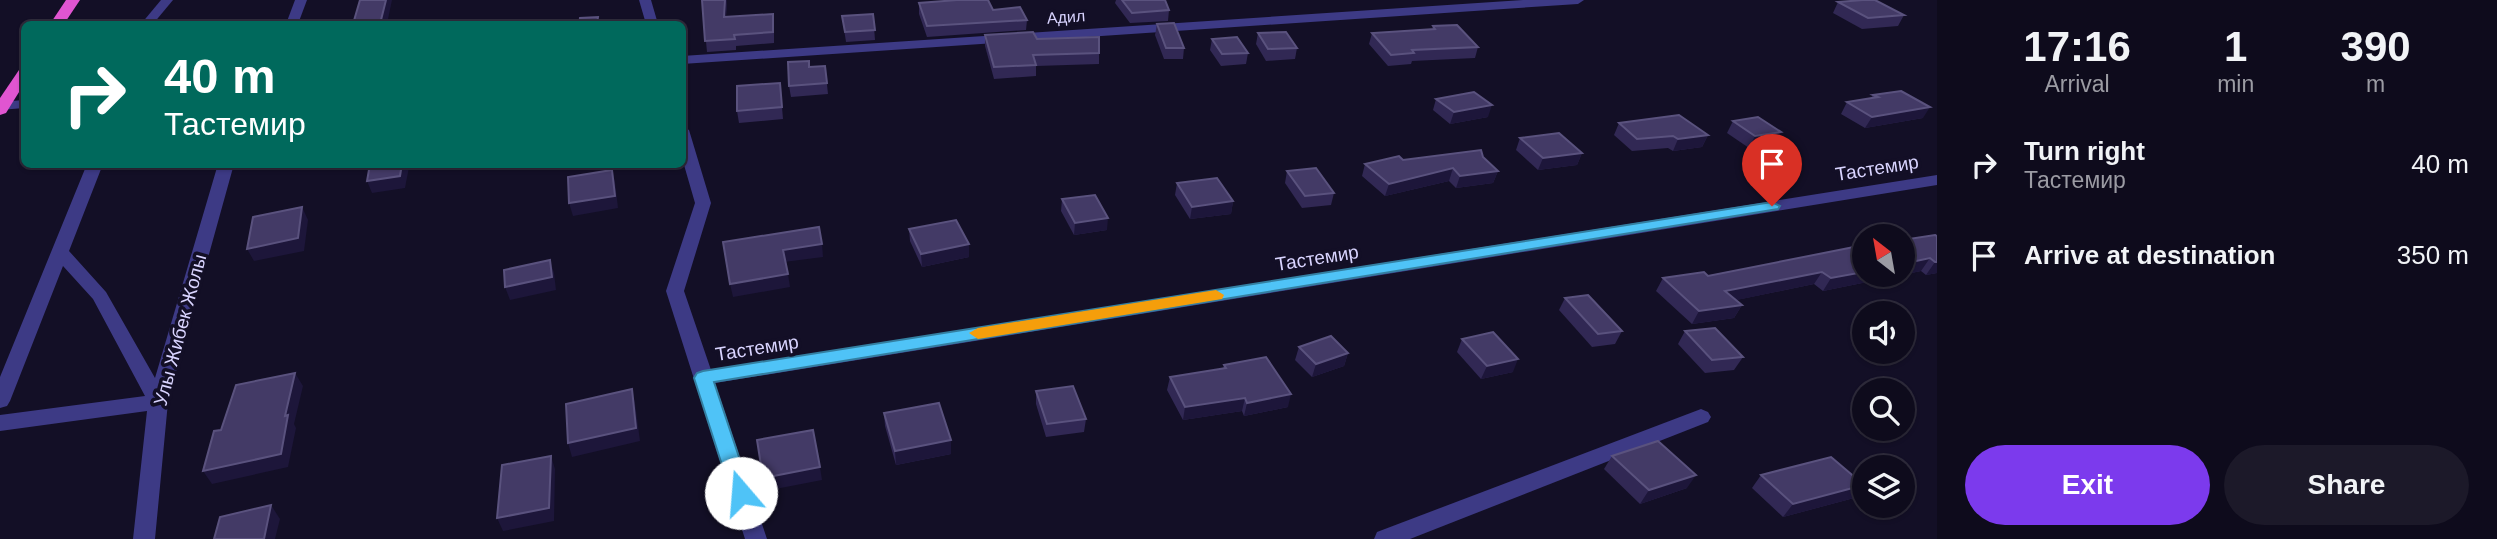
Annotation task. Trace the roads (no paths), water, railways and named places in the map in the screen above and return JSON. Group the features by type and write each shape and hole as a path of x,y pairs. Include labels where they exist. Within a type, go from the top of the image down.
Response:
{"highway":[{"path":"59,21 73,0"},
{"path":"2,108 21,78"}],"street":[{"path":"150,21 167,0"},
{"path":"293,21 301,0"},
{"path":"645,0 651,21"},
{"name":"Адил","path":"686,61 1578,0"},
{"path":"2,108 21,105"},
{"path":"686,144 703,203 675,291 756,539"},
{"path":"0,401 93,168"},
{"name":"Улы Жибек Жолы","path":"144,539 158,402 225,168"},
{"name":"Тастемир","path":"703,378 1937,180"},
{"path":"0,423 158,402 100,296 60,252"},
{"path":"1385,539 1701,417"}]}
